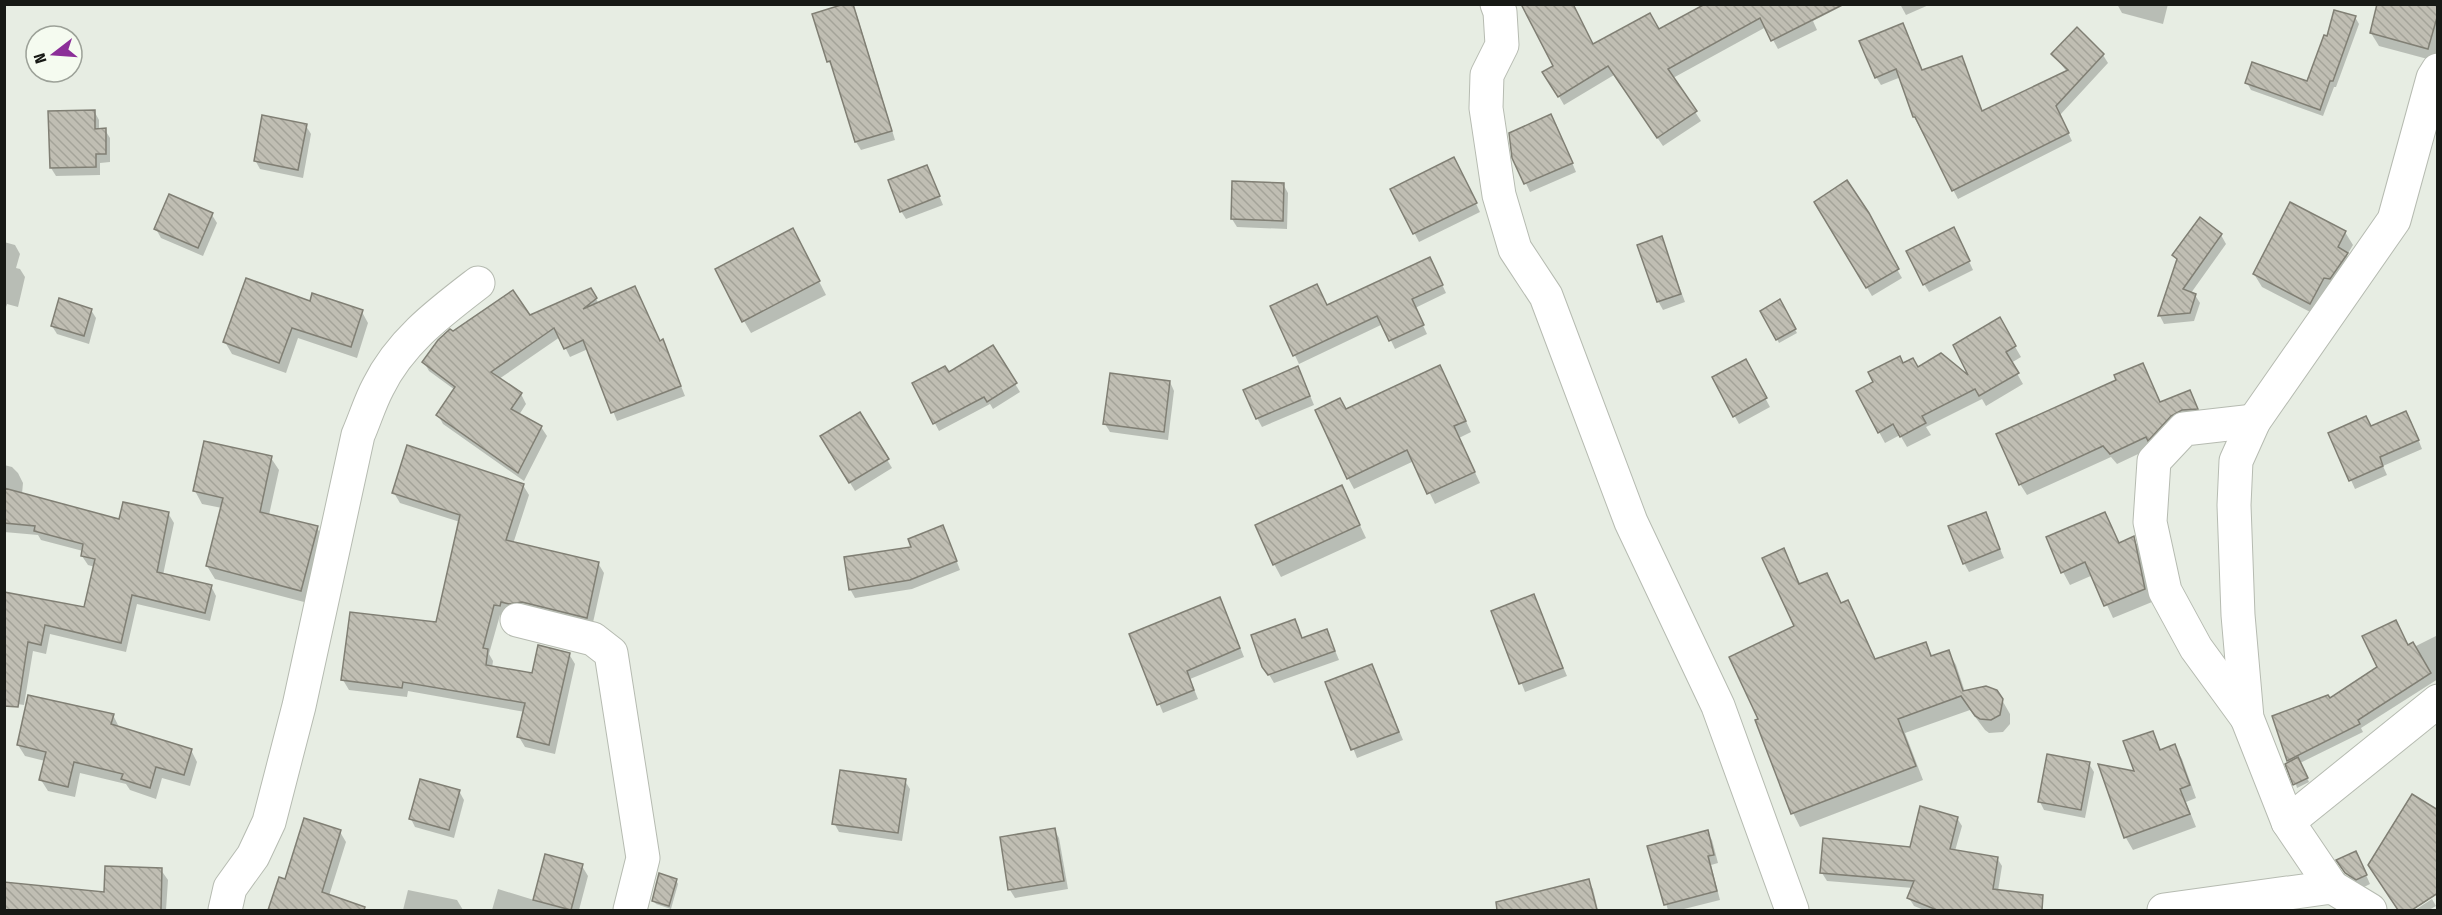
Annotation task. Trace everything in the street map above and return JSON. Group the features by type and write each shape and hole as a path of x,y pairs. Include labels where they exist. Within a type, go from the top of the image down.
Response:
{"street":[{"path":"1497,4 1500,12 1502,45 1487,75 1486,108 1499,195 1515,249 1545,296 1631,522 1718,706 1792,910"},
{"path":"2247,718 2238,615 2234,505 2236,461 2254,421 2394,220 2433,78 2438,70"},
{"path":"225,910 230,888 253,856 269,822 299,706 358,435 378,387 395,359 428,321 478,283"},
{"path":"2254,421 2184,429 2154,461 2150,522 2165,591 2196,648 2247,718 2288,822 2332,887 2370,910"},
{"path":"518,620 593,639 611,653 643,858 630,910"},
{"path":"2288,822 2438,702"},
{"path":"2164,910 2332,887"}],"building":[{"path":"844,4 853,4 892,131 855,142 830,61 827,62 812,14"},
{"path":"1521,4 1573,4 1593,44 1650,13 1659,29 1705,4 1844,4 1771,41 1760,18 1668,69 1697,111 1657,138 1608,66 1558,97 1542,72 1553,66"},
{"path":"2377,4 2438,4 2438,14 2428,49 2370,33"},
{"path":"2334,10 2356,16 2320,110 2245,83 2252,62 2307,81 2324,35 2327,36"},
{"path":"1903,23 1922,70 1962,56 1982,111 2068,70 2051,54 2077,27 2104,54 2056,106 2069,133 1952,191 1913,117 1896,69 1875,78 1859,41"},
{"path":"95,110 95,129 106,128 106,154 96,154 96,167 50,168 48,111"},
{"path":"1551,114 1573,163 1524,184 1512,158 1509,133"},
{"path":"262,115 307,124 298,170 254,161"},
{"path":"1454,157 1477,203 1413,234 1390,189"},
{"path":"927,165 940,196 900,212 888,180"},
{"path":"1847,180 1869,213 1899,269 1866,288 1814,202"},
{"path":"1232,181 1284,183 1283,221 1231,219"},
{"path":"169,194 213,213 198,248 154,229"},
{"path":"2290,202 2346,231 2338,247 2348,253 2330,279 2324,278 2310,304 2253,274"},
{"path":"2200,217 2222,234 2183,289 2196,294 2190,313 2158,316 2177,259 2172,255"},
{"path":"1954,227 1970,261 1923,285 1906,251"},
{"path":"793,228 820,281 742,322 715,269"},
{"path":"1662,236 1681,294 1657,302 1637,245"},
{"path":"1430,257 1443,285 1412,299 1424,325 1389,341 1377,316 1293,356 1270,306 1317,284 1327,305"},
{"path":"246,278 310,301 312,293 363,310 351,347 292,328 279,363 223,342"},
{"path":"635,286 660,341 663,339 681,386 611,413 583,340 564,349 554,328 491,372 522,393 511,409 542,426 518,473 436,415 455,387 422,362 438,340 450,329 453,331 513,290 530,315 591,288 597,298 583,309"},
{"path":"59,298 92,309 84,336 51,326"},
{"path":"1780,299 1796,329 1776,340 1760,311"},
{"path":"2000,317 2016,346 2006,352 2019,373 1979,396 1975,389 1922,416 1926,423 1900,437 1893,424 1878,433 1856,391 1873,382 1868,372 1900,356 1903,363 1913,358 1918,367 1941,353 1968,375 1953,345"},
{"path":"993,345 1017,383 987,402 984,397 933,424 912,383 945,366 949,372"},
{"path":"1746,359 1767,398 1733,417 1712,377"},
{"path":"2143,363 2160,402 2190,390 2198,409 2182,410 2171,416 2148,441 2146,437 2110,454 2103,446 2019,485 1996,434 2116,380 2114,375"},
{"path":"1440,365 1466,421 1454,426 1475,472 1427,494 1407,450 1347,479 1315,410 1340,398 1346,409"},
{"path":"1298,366 1310,396 1256,419 1243,390"},
{"path":"1110,373 1170,381 1164,432 1103,424"},
{"path":"2406,411 2419,440 2380,457 2383,466 2349,481 2328,433 2366,416 2371,426"},
{"path":"860,412 889,459 849,483 820,436"},
{"path":"204,441 272,456 260,512 318,526 301,591 206,566 223,498 193,491"},
{"path":"407,445 524,484 506,540 599,562 587,618 522,602 509,604 501,602 500,606 494,605 483,648 488,649 486,665 532,673 538,645 570,653 549,745 517,737 525,703 403,682 402,688 341,680 350,612 436,622 460,515 392,493"},
{"path":"1342,485 1360,525 1273,565 1255,525"},
{"path":"4,488 119,519 123,502 169,512 157,572 212,585 205,613 132,595 121,643 45,625 41,645 28,642 18,707 4,706 4,592 84,607 95,559 81,556 83,544 34,531 35,526 4,523"},
{"path":"1986,512 2000,549 1963,564 1948,526"},
{"path":"2105,512 2119,543 2134,536 2145,589 2104,606 2085,562 2061,573 2046,537"},
{"path":"943,525 957,561 910,580 849,590 844,557 911,547 908,539"},
{"path":"1784,548 1799,584 1827,573 1841,603 1848,600 1875,659 1926,642 1931,656 1949,650 1963,691 1986,686 1997,690 2003,699 2000,715 1991,720 1980,719 1975,716 1961,696 1898,719 1916,766 1791,814 1755,720 1758,719 1729,657 1794,626 1762,558"},
{"path":"1534,594 1563,668 1519,684 1491,611"},
{"path":"1220,597 1240,648 1187,671 1194,690 1157,705 1129,634"},
{"path":"1295,619 1302,638 1327,629 1335,651 1268,675 1262,667 1251,635"},
{"path":"2396,620 2408,645 2413,642 2431,673 2358,720 2360,724 2287,761 2272,716 2328,695 2330,698 2377,667 2362,636"},
{"path":"1372,664 1399,732 1351,750 1325,682"},
{"path":"28,695 114,714 111,724 192,749 184,775 156,767 150,788 121,779 123,774 74,762 68,787 39,780 46,752 17,745"},
{"path":"2153,731 2160,750 2175,744 2190,785 2180,789 2190,814 2124,838 2098,764 2134,771 2123,741"},
{"path":"2047,754 2090,762 2081,810 2038,802"},
{"path":"2298,757 2308,778 2293,785 2285,764"},
{"path":"840,770 906,779 898,833 832,824"},
{"path":"420,779 460,790 449,830 409,819"},
{"path":"2412,794 2438,810 2438,893 2412,910 2398,910 2368,865"},
{"path":"1920,806 1958,817 1950,849 1998,857 1993,889 2043,895 2042,910 1937,910 1907,898 1914,881 1820,873 1823,838 1910,847"},
{"path":"304,818 341,830 322,892 365,907 364,910 268,910 279,877 285,879"},
{"path":"1055,828 1064,881 1008,890 1000,837"},
{"path":"1708,830 1714,855 1708,856 1717,891 1664,905 1647,846"},
{"path":"2356,851 2367,875 2356,880 2345,873 2336,860"},
{"path":"545,854 583,864 571,910 533,900"},
{"path":"105,866 162,868 161,910 4,910 4,882 104,892"},
{"path":"659,873 677,879 669,906 652,901"},
{"path":"1589,879 1597,910 1497,910 1496,902"}]}
